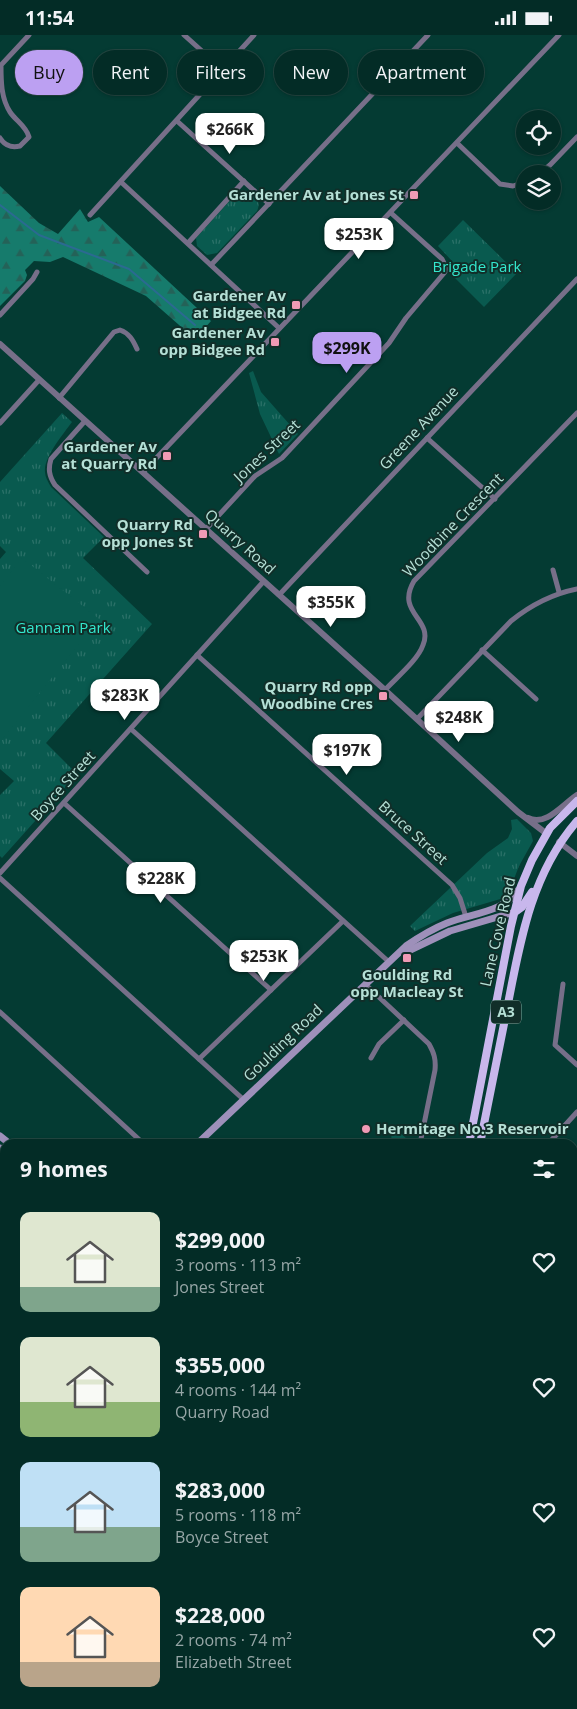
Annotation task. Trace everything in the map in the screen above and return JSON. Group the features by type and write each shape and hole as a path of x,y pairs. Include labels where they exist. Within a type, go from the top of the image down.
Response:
{"highway":[{"name":"Lane Cove Road","path":"470,1139 521,886 532,860 547,834 577,801"},
{"name":"Lane Cove Road","path":"481,1139 522,932 539,881 559,842 577,821"},
{"name":"Quarry Road","path":"547,834 559,842"},
{"path":"515,913 522,907 539,881"}],"main road":[{"name":"Goulding Road","path":"202,1139 406,946 422,935 448,922 504,905 521,886"},
{"name":"Goulding Road","path":"389,962 428,940 469,925 515,913"},
{"path":"466,917 469,925"}],"street":[{"path":"0,138 8,146 20,147 29,137 27,129 10,112 5,102 1,86 1,65 29,35"},
{"path":"184,35 201,50"},
{"path":"240,50 254,35"},
{"path":"211,265 428,35"},
{"path":"143,472 559,35"},
{"path":"90,215 200,95"},
{"path":"177,121 268,204"},
{"path":"550,165 577,137"},
{"path":"457,143 500,184 516,185"},
{"path":"121,181 280,328"},
{"path":"188,243 244,181"},
{"name":"Jones Street","path":"206,529 255,477 282,458 369,365 389,343 406,318 445,272 446,267 442,259 391,213"},
{"path":"0,315 33,279 37,272"},
{"name":"Greene Avenue","path":"279,595 577,279"},
{"path":"59,398 114,332 124,331 134,341 137,349"},
{"name":"Quarry Road","path":"0,344 518,812 547,834"},
{"path":"0,423 38,380"},
{"name":"Woodbine Crescent","path":"385,690 420,651 425,640 424,628 413,613 408,601 409,590 414,581 577,413"},
{"path":"85,421 51,459 49,465 50,478 54,485 147,572"},
{"path":"428,438 495,499"},
{"path":"553,570 559,592"},
{"name":"Boyce Street","path":"0,873 264,581"},
{"path":"417,719 482,650 523,611 559,592 577,589"},
{"path":"482,650 536,699"},
{"name":"Bruce Street","path":"197,655 452,885 459,895 466,917"},
{"path":"131,729 389,962"},
{"path":"518,812 532,820 540,821 577,795"},
{"path":"64,803 271,990"},
{"name":"Quarry Road","path":"559,842 577,856"},
{"path":"0,879 244,1100"},
{"path":"199,1059 343,921"},
{"path":"365,984 429,1044 434,1052 436,1060 421,1139"},
{"path":"563,984 555,1045 577,1065"},
{"path":"0,1012 139,1139"},
{"path":"371,1058 379,1044 395,1031 404,1020"},
{"path":"553,1139 577,1112"}],"green space":[{"path":"0,186 39,223 58,234 80,209 88,222 99,217 211,321 195,339 146,296 63,257 50,262 34,261 25,270 27,275 25,281 0,306"},
{"path":"243,190 254,195 258,200 257,211 217,253 207,255 197,246 196,238 237,193"},
{"name":"Brigade Park","path":"463,220 517,273 484,307 452,275 452,261 438,246"},
{"path":"253,371 261,392 298,434 279,454 260,414 249,373"},
{"name":"Gannam Park","path":"62,413 72,422 47,460 45,472 47,479 51,487 104,537 83,558 152,624 46,743 77,774 2,858 0,856 0,795 14,781 0,769 0,559 6,552 0,546 0,482"},
{"path":"22,558 99,619 0,742 0,586"},
{"path":"517,819 531,833 533,841 519,866 507,897 453,913 415,931 410,926 487,853 508,838 512,829 511,820"},
{"path":"392,1125 407,1139 391,1139"}],"waterway":[{"path":"0,205 39,235 129,269 195,325"}],"place":[{"name":"Gardener Av at Jones St","path":"414,195"},
{"name":"Gardener Av at Bidgee Rd","path":"296,305"},
{"name":"Gardener Av opp Bidgee Rd","path":"275,342"},
{"name":"Gardener Av at Quarry Rd","path":"167,456"},
{"name":"Quarry Rd opp Jones St","path":"203,534"},
{"name":"Quarry Rd opp Woodbine Cres","path":"383,696"},
{"name":"Goulding Rd opp Macleay St","path":"407,958"},
{"name":"Hermitage No.3 Reservoir","path":"366,1129"}]}
